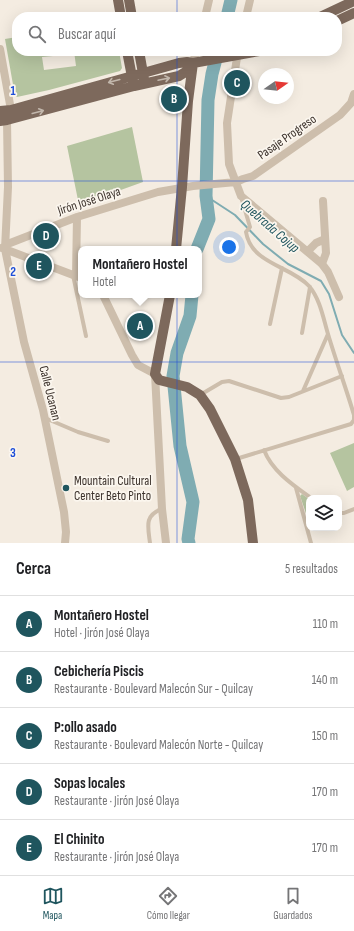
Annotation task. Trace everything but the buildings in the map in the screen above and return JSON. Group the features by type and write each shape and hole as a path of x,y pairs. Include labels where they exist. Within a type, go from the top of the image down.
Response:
{"main road":[{"path":"118,0 120,12"},
{"path":"129,0 131,12"},
{"path":"331,12 354,1"},
{"path":"342,18 354,13"},
{"path":"128,56 133,81"},
{"path":"140,56 144,78"},
{"path":"4,120 144,78 179,76 197,63 225,56"},
{"path":"176,246 188,101 197,63"},
{"path":"0,111 11,110 133,81"},
{"path":"170,298 157,377 187,388 200,395 210,409 235,459 248,500 253,543"}],"street":[{"path":"206,12 209,0"},
{"path":"247,12 250,0"},
{"path":"0,49 11,110"},
{"path":"196,56 197,63"},
{"path":"237,56 227,123 231,182 241,196 322,264 328,272 339,297"},
{"name":"Pasaje Progreso","path":"193,186 231,182 253,176 340,115 351,103 354,94"},
{"name":"Calle Ucanan","path":"11,110 4,120 8,187 3,247 24,342 44,418 64,512 66,532 65,543"},
{"name":"Jirón José Olaya","path":"3,247 77,217 158,192 193,186"},
{"path":"322,264 326,253 323,201"},
{"path":"3,247 77,276 77,217"},
{"path":"308,251 316,243 325,239"},
{"path":"104,298 138,365 157,377 162,509 166,543"}],"lane":[{"path":"235,459 351,424 354,420 354,415 320,306 310,287 306,283 264,258 251,246 246,232 250,227 241,196"},
{"path":"270,324 282,268"},
{"path":"302,333 310,287"},
{"path":"80,298 86,336"},
{"path":"303,391 328,334"},
{"path":"200,395 222,382 229,381 281,398 289,397 342,376"},
{"path":"44,418 78,432 108,441"},
{"path":"264,450 267,459 272,465 307,495"},
{"path":"296,487 310,543"},
{"path":"150,543 148,529 149,517 154,512 162,509"},
{"path":"342,513 354,509"}],"green space":[{"path":"12,38 12,56 53,56 42,57 44,70 76,66 75,56 120,56 122,68 120,71 17,97 15,96 5,39"},
{"path":"132,127 143,182 79,205 67,146"},
{"path":"354,443 354,487 347,491 330,453"},
{"path":"302,494 306,497 306,513 300,496"}],"waterway":[{"path":"228,12 231,0"},
{"path":"198,246 209,219 206,196 208,100 217,56"},
{"name":"Quebrada Cojup","path":"206,196 235,215 263,244 288,264 321,281 329,294 342,335 354,353"},
{"path":"189,543 188,539 193,502 180,446 173,376 177,353 190,316 192,298"}],"place":[{"name":"P:ollo asado","path":"237,83"},
{"name":"Cebichería Piscis","path":"174,99"},
{"name":"Sopas locales","path":"46,236"},
{"name":"El Chinito","path":"39,266"},
{"name":"Montañero Hostel","path":"140,326"},
{"name":"Mountain Cultural Center Beto Pinto","path":"66,488"}]}
